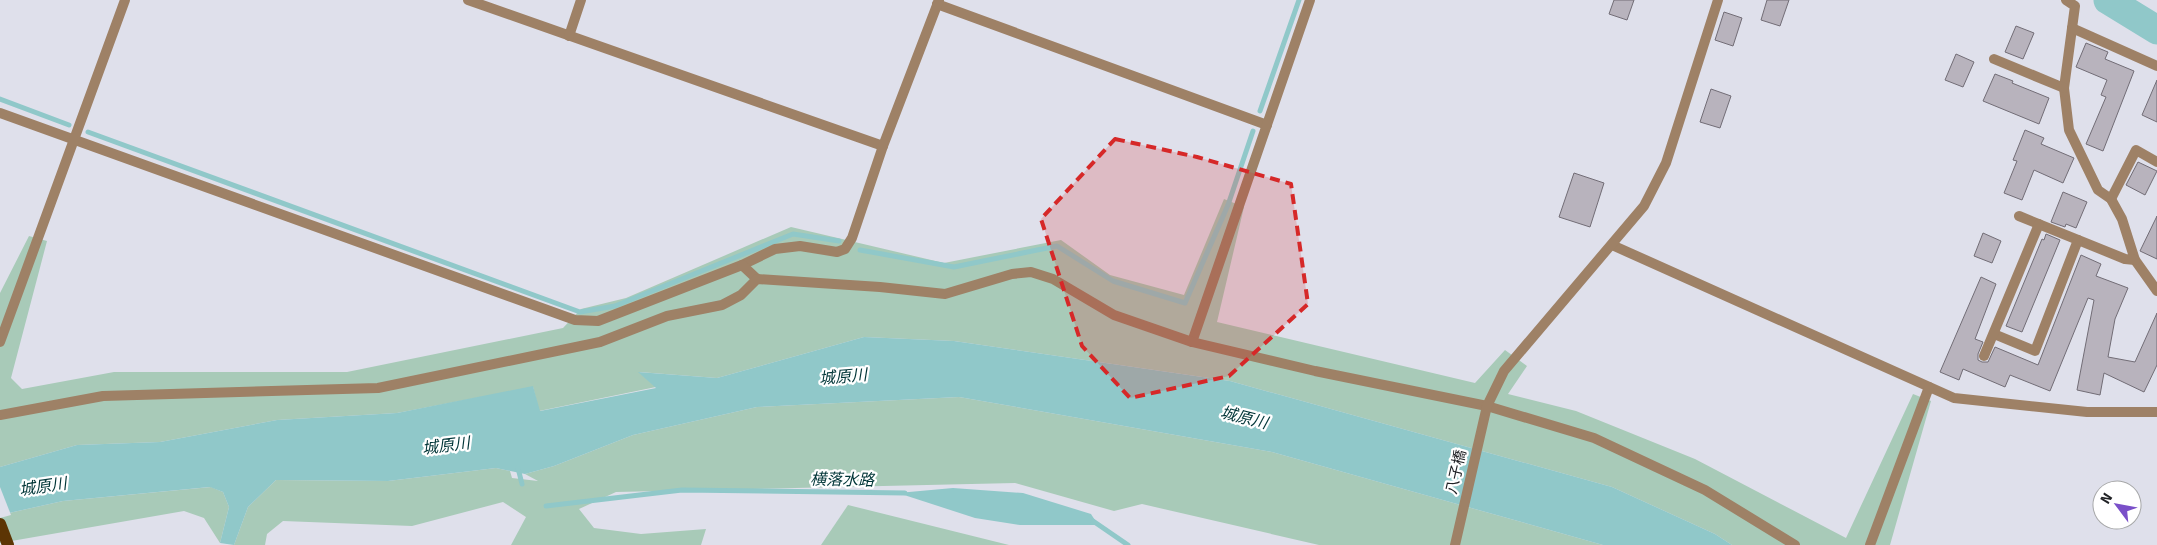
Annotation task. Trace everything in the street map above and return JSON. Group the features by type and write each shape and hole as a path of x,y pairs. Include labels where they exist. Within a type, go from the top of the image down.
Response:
{"main road":[{"path":"0,524 8,545"}],"street":[{"path":"0,342 125,0"},
{"path":"468,0 883,146"},
{"path":"569,36 582,0"},
{"path":"1192,342 1310,0"},
{"name":"八子橋","path":"1455,545 1487,406 1504,371 1644,206 1666,163 1718,0"},
{"path":"2066,0 2075,6 2064,88 2069,130 2098,190 2111,200 2122,219 2135,260 2157,292"},
{"path":"0,114 575,320 598,321 742,265 775,249 800,246 837,252 845,249 852,238 883,146 938,2 1267,125"},
{"path":"2072,28 2157,66"},
{"path":"1994,59 2064,88"},
{"path":"2111,200 2136,150 2157,162"},
{"path":"2019,216 2125,259 2135,260"},
{"path":"1984,356 2039,224"},
{"path":"1994,334 2035,351 2078,240"},
{"path":"1612,245 1954,398 2087,412 2157,412"},
{"path":"742,265 757,279 880,287 945,294 1012,274 1031,272 1053,279 1114,315 1192,342 1315,371 1487,406 1594,438 1705,490 1795,545"},
{"path":"0,415 102,396 378,388 600,342 668,316 722,306 741,295 757,279"},
{"path":"1870,545 1929,387"}],"highlighted area":[{"path":"1115,139 1197,157 1291,184 1308,304 1229,376 1130,398 1082,346 1041,219"}],"shaded area":[{"path":"1224,199 1244,207 1217,322 1475,383 1505,350 1527,366 1508,394 1576,411 1695,459 1846,538 1913,394 1931,401 1890,545 1732,545 1715,534 1612,487 1230,381 954,341 864,337 717,378 639,372 656,387 539,411 533,387 397,413 277,420 160,442 77,445 0,467 0,293 29,236 47,241 11,378 22,389 114,372 347,372 563,328 581,309 626,298 791,227 944,263 1061,240 1110,275 1184,295"},
{"path":"959,397 1272,452 1603,545 1319,545 1142,504 1114,511 1015,483 616,492 579,509 594,528 641,534 706,529 701,545 511,545 526,517 503,502 412,526 283,521 267,534 265,545 234,545 248,507 276,480 388,481 496,468 510,471 512,478 538,481 525,474 554,466 633,435 757,407"},
{"path":"211,487 223,492 229,507 220,543 204,518 184,511 0,543 0,515 63,501"},
{"path":"848,505 1009,545 821,545"}],"water":[{"name":"城原川","path":"864,337 954,341 1230,381 1612,487 1715,534 1732,545 1603,545 1272,452 959,397 757,407 633,435 554,466 525,474 496,468 388,481 276,480 248,507 234,545 220,543 229,507 223,492 210,487 63,501 0,515 0,467 77,445 160,442 277,420 397,413 533,386 540,411 656,388 638,372 717,378"},
{"path":"953,488 1023,493 1091,514 1098,525 1020,525 975,518 898,493"}],"pier":[{"path":"0,487 11,515 0,518"}],"building":[{"path":"1614,0 1634,0 1627,20 1609,14"},
{"path":"1767,0 1789,0 1780,26 1761,20"},
{"path":"1724,12 1742,18 1733,46 1715,40"},
{"path":"2016,26 2034,33 2023,59 2005,52"},
{"path":"2086,43 2108,52 2105,59 2134,71 2103,151 2086,144 2106,97 2101,95 2107,80 2076,67"},
{"path":"1956,54 1974,62 1963,87 1945,80"},
{"path":"1995,74 2049,98 2039,124 1983,101"},
{"path":"2157,80 2157,122 2142,115"},
{"path":"1711,89 1731,96 1720,128 1700,122"},
{"path":"2025,130 2044,138 2041,144 2074,158 2063,183 2034,170 2022,200 2004,193 2017,161 2013,160"},
{"path":"2138,162 2157,171 2145,195 2126,185"},
{"path":"1574,173 1604,183 1590,227 1559,217"},
{"path":"2063,192 2087,202 2076,228 2066,224 2065,227 2051,222"},
{"path":"2157,216 2157,259 2140,251"},
{"path":"1983,233 2001,241 1992,263 1974,256"},
{"path":"2046,234 2060,240 2022,332 2006,326 2042,239 2044,240"},
{"path":"2081,255 2101,264 2096,276 2128,288 2115,319 2108,357 2135,362 2157,313 2157,365 2144,392 2104,373 2100,395 2077,390 2094,300 2088,298 2050,391 2010,375 2005,387 1963,369 1959,380 1940,372 1981,277 1996,284 1975,339 1983,342 1978,354 1978,360 1988,362 1995,347 2038,365"}],"waterway":[{"path":"1260,111 1299,0"},
{"path":"2108,0 2157,30"},
{"path":"0,99 69,125"},
{"path":"860,250 954,267 1057,246 1113,281 1185,303 1228,205 1253,131"},
{"path":"88,132 580,312 615,306 793,234 839,241"},
{"path":"518,468 522,484"},
{"name":"横落水路","path":"546,506 682,490 905,493"},
{"name":"横落水路","path":"1093,521 1128,545"}]}
